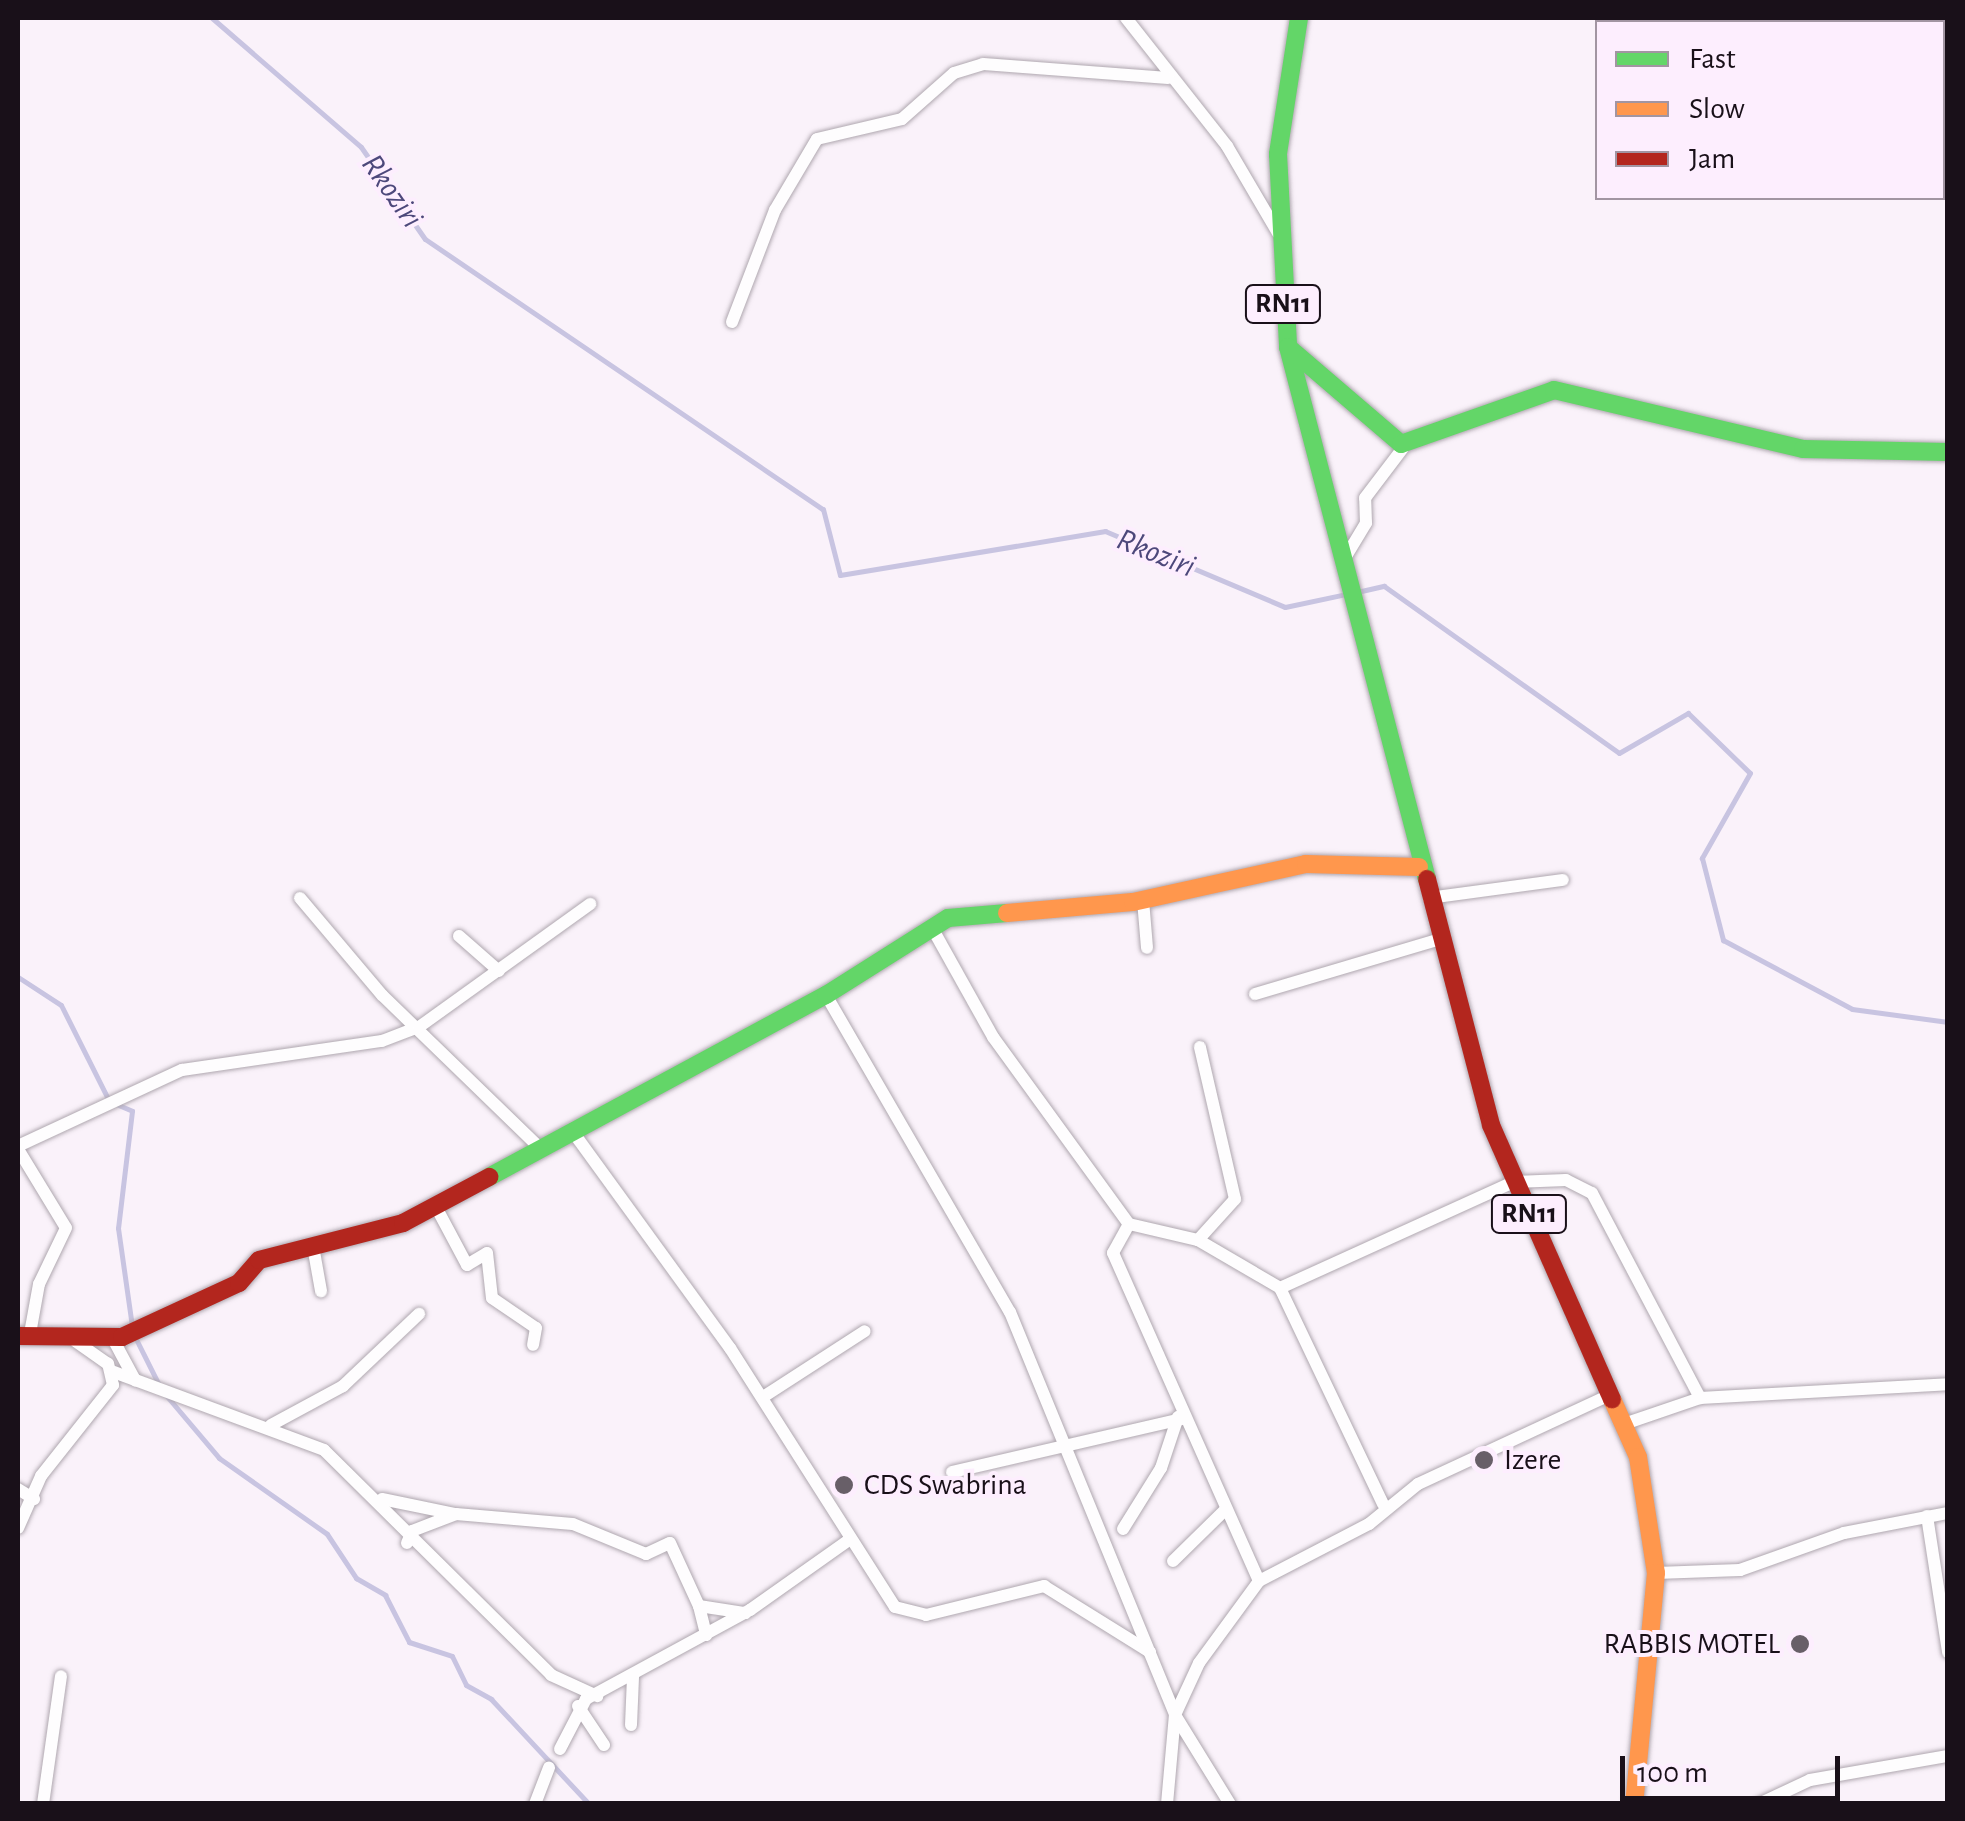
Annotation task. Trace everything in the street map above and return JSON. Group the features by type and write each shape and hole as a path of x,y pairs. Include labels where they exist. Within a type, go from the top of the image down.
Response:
{"street":[{"path":"1126,18 1168,78 1227,146 1278,233"},
{"name":"RN11","path":"1299,18 1278,154 1278,233 1288,347 1354,624 1436,940 1514,1182 1627,1423 1656,1573 1634,1804"},
{"path":"732,322 775,210 817,139 902,119 954,72 983,64 1168,78"},
{"path":"1288,347 1406,444"},
{"path":"1343,578 1366,524 1364,498 1406,444 1516,396 1554,390 1803,449 1948,452"},
{"path":"590,904 420,1027 382,1041 182,1070 18,1148 66,1228 39,1284 23,1337 76,1342 113,1339 239,1283 260,1260 436,1205 826,994 931,926 969,911 1143,900 1306,864 1419,867"},
{"path":"1427,898 1564,880"},
{"path":"300,898 540,1148"},
{"path":"1143,900 1147,948"},
{"path":"931,926 992,1037 1129,1224 1198,1240 1280,1288 1383,1504"},
{"path":"459,936 499,971"},
{"path":"1255,994 1436,940"},
{"path":"826,994 1010,1312 1175,1716 1230,1804"},
{"path":"1198,1240 1234,1199 1200,1047"},
{"path":"573,1132 762,1397 849,1540 907,1615 1044,1586 1150,1652"},
{"path":"1280,1288 1514,1182 1566,1180 1592,1193 1700,1398"},
{"path":"436,1205 467,1265 486,1253 492,1298 536,1328 533,1344"},
{"path":"1129,1224 1112,1253 1182,1418 1259,1580"},
{"path":"313,1246 321,1292"},
{"path":"271,1426 343,1386 419,1314"},
{"path":"762,1397 865,1331"},
{"path":"113,1339 136,1381"},
{"path":"76,1342 112,1371 271,1426 324,1450 551,1675 597,1696"},
{"path":"18,1528 59,1450 113,1385 112,1371"},
{"path":"1627,1423 1700,1398 1948,1384"},
{"path":"1167,1804 1175,1716 1259,1580 1369,1524 1383,1504 1612,1394"},
{"path":"952,1472 1182,1418"},
{"path":"1123,1529 1156,1479 1182,1418"},
{"path":"18,1489 34,1499"},
{"path":"382,1504 573,1524 646,1554 670,1543 698,1606 706,1635"},
{"path":"1173,1561 1224,1510"},
{"path":"1656,1573 1740,1570 1948,1513"},
{"path":"410,1537 456,1514"},
{"path":"1927,1516 1948,1652"},
{"path":"560,1749 578,1706 745,1612 849,1540"},
{"path":"698,1606 745,1612"},
{"path":"43,1804 61,1676"},
{"path":"630,1726 633,1677"},
{"path":"572,1685 578,1706 604,1745"},
{"path":"1760,1804 1810,1780 1948,1756"},
{"path":"535,1804 549,1768"}],"waterway":[{"name":"Rkoziri","path":"212,18 361,147 425,239 823,509 840,575 1105,531 1285,607 1346,594"},
{"name":"Rkoziri","path":"1357,592 1384,586 1619,753 1688,713 1750,773 1702,858 1723,940 1852,1009 1948,1022"},
{"path":"18,977 61,1005 109,1101 132,1111 118,1228 132,1326"},
{"path":"135,1337 159,1385"},
{"path":"165,1394 219,1458 327,1534 356,1578 385,1595 409,1642 452,1656 466,1685 491,1699 589,1804"}],"traffic: fast":[{"path":"1299,18 1278,154 1288,347 1427,879"},
{"path":"1288,347 1401,444 1554,390 1803,449 1948,452"},
{"path":"489,1177 826,995 948,918 1007,913"}],"traffic: slow":[{"path":"1007,913 1133,902 1306,864 1419,867"},
{"path":"1612,1399 1638,1457 1656,1573 1634,1804"}],"traffic: jam":[{"path":"1427,879 1491,1125 1612,1399"},
{"path":"18,1336 122,1337 239,1283 259,1260 403,1223 489,1177"}],"place":[{"name":"Izere","path":"1484,1460"},
{"name":"CDS Swabrina","path":"844,1485"},
{"name":"RABBIS MOTEL","path":"1800,1644"}]}
